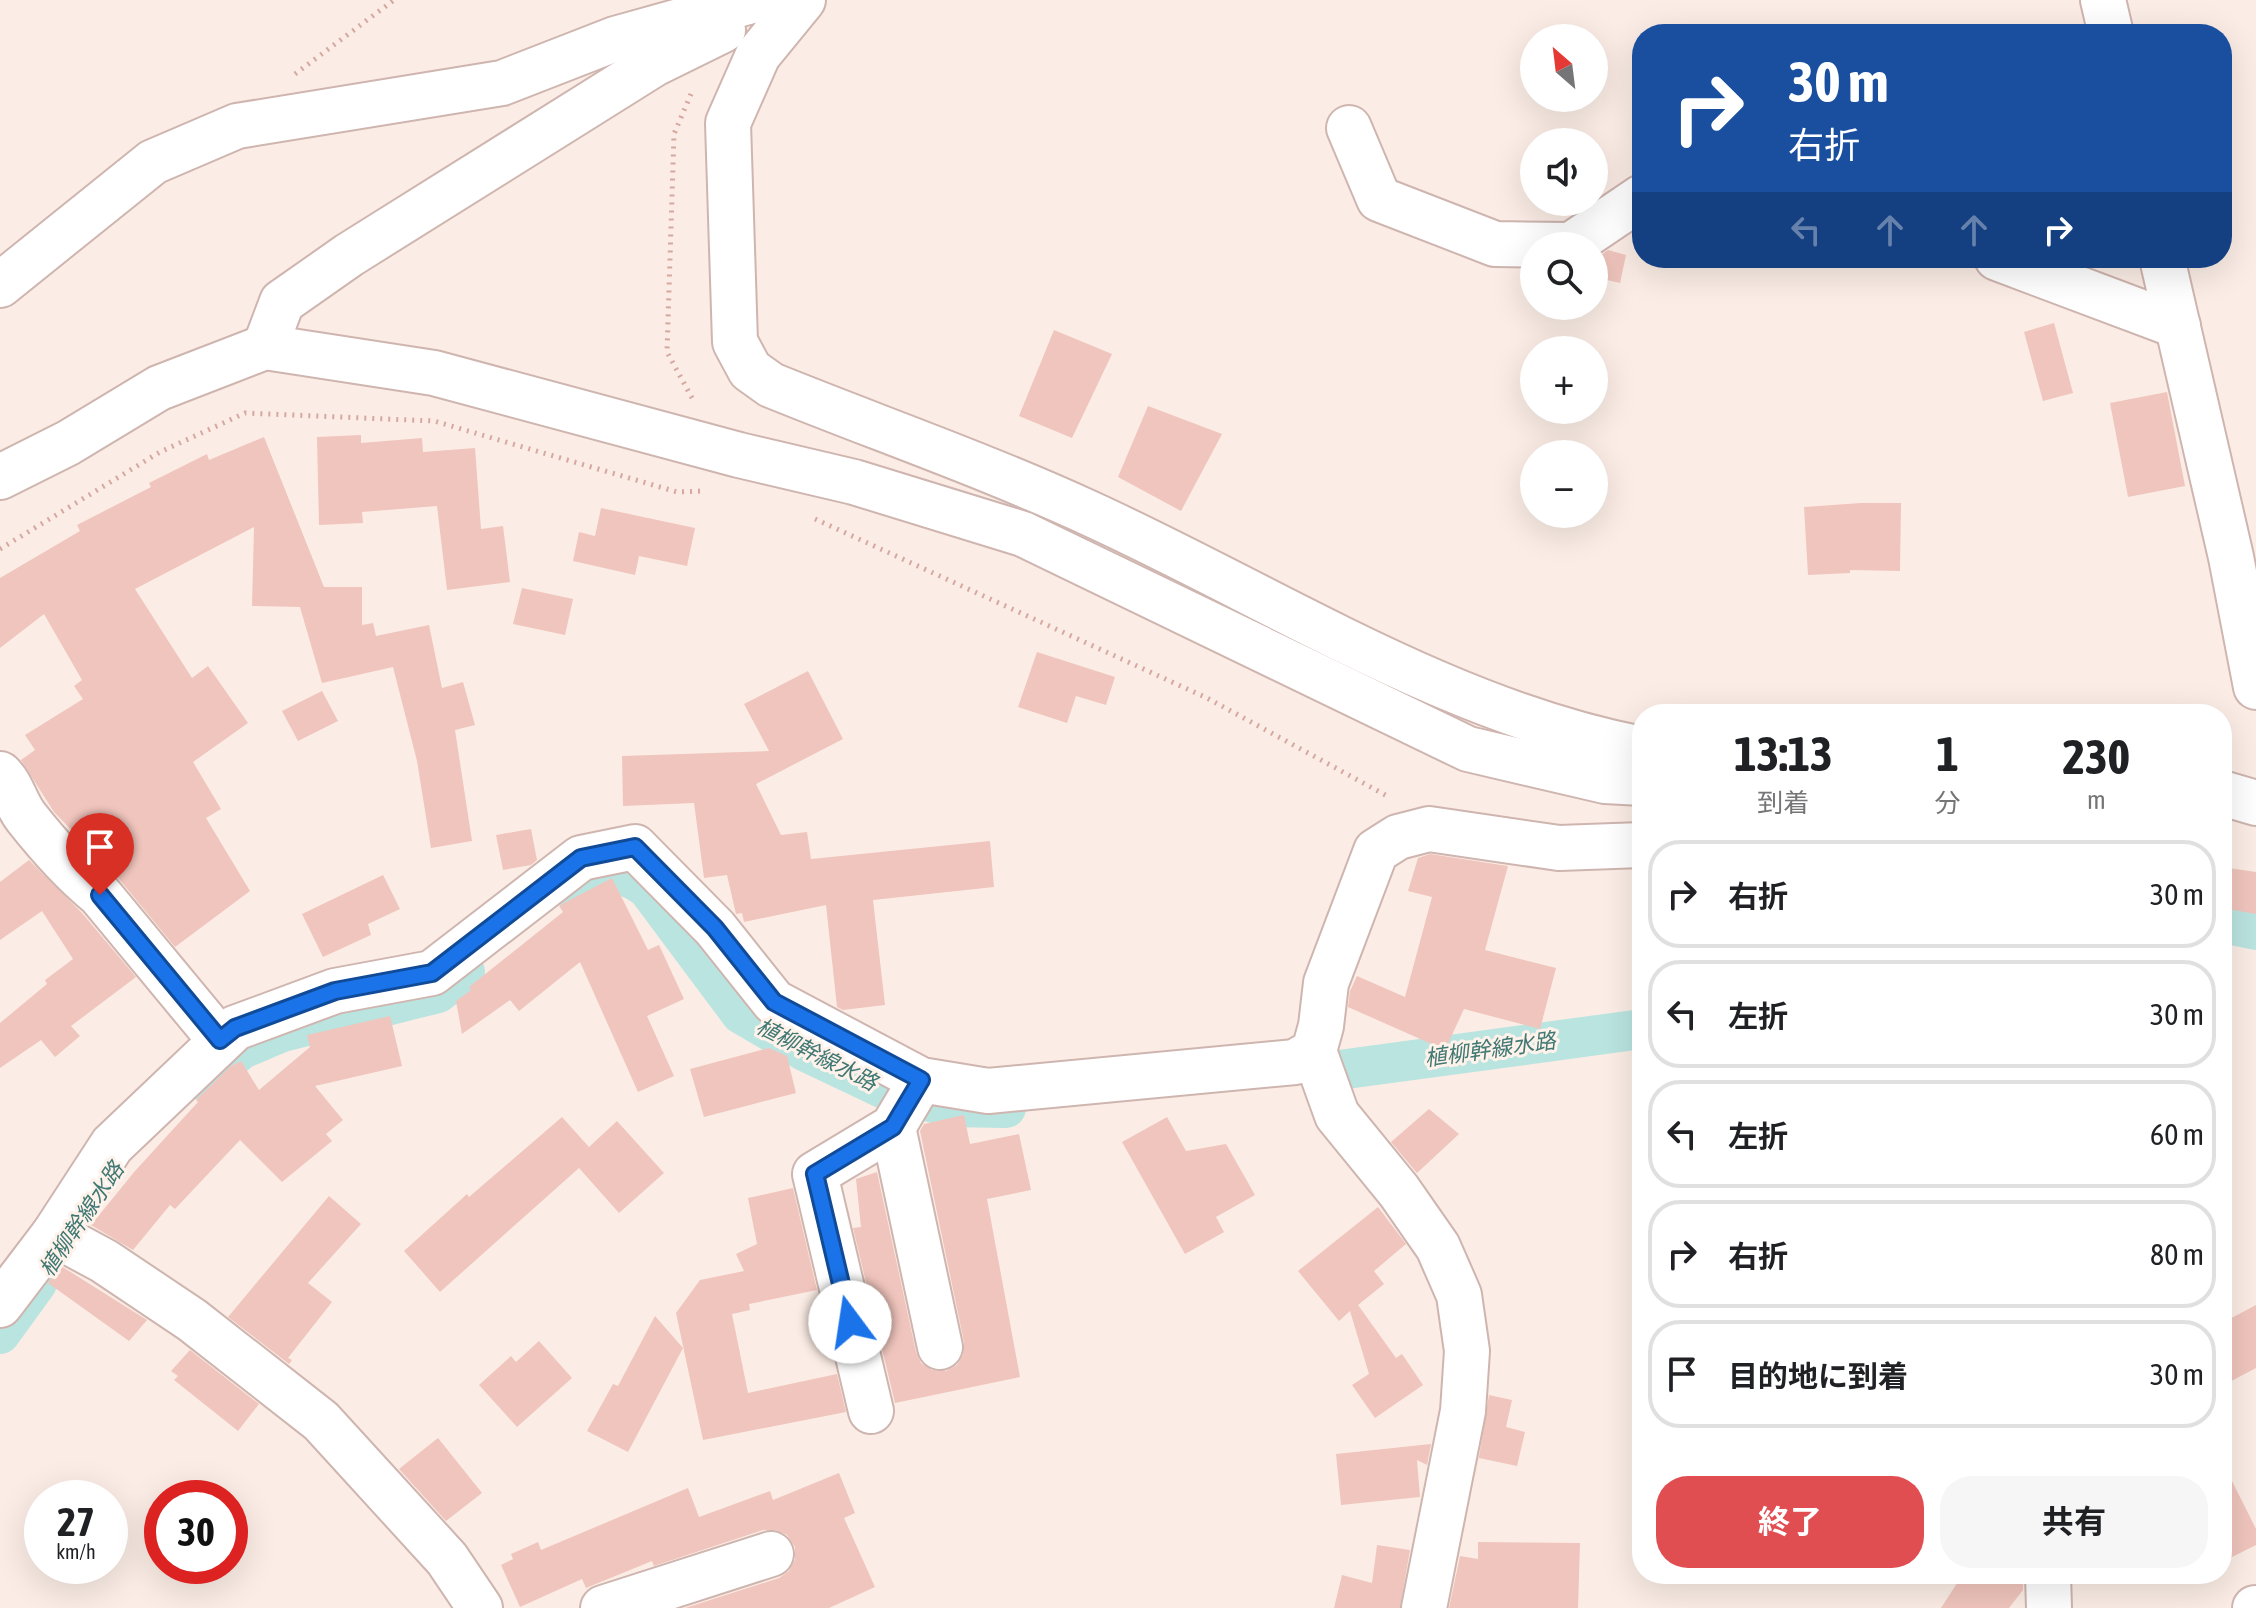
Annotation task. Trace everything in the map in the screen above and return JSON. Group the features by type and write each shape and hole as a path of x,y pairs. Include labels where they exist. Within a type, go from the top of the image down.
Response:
{"street":[{"path":"0,285 153,162 237,126 502,83 615,39 755,0"},
{"path":"265,347 282,302 349,255 654,64 783,0"},
{"path":"803,0 758,55 728,123 735,342 750,370 771,385 1090,513 1426,678 1583,738 1632,747"},
{"path":"2103,0 2109,24"},
{"path":"1349,128 1379,199 1495,244 1571,245 1632,204"},
{"path":"2024,268 2178,326"},
{"path":"2164,268 2231,557 2256,687"},
{"path":"0,477 68,443 159,388 265,347 434,373 854,482 1023,534 1468,749 1605,781 1632,782"},
{"path":"0,774 10,783 12,825 100,895 220,1040"},
{"path":"2232,796 2256,803"},
{"path":"1424,1608 1463,1411 1467,1351 1459,1295 1438,1247 1399,1191 1337,1115 1314,1051 1321,1026 1326,983 1376,851 1398,837 1429,829 1559,848 1632,845"},
{"path":"0,1305 63,1240 112,1145 235,1028 335,991 432,973 581,858 635,847 715,928 774,1002 910,1100 940,1347"},
{"path":"871,1411 815,1174 910,1100 1295,1062 1314,1051"},
{"path":"63,1240 104,1261 192,1320 321,1421 447,1559 480,1608"},
{"path":"603,1608 771,1554"},
{"path":"2048,1584 2049,1608"}],"path":[{"path":"282,83 394,0"},
{"path":"692,91 674,134 667,352 683,387 701,409"},
{"path":"0,549 160,452 245,413 434,421 677,492 731,490 753,458"},
{"path":"806,516 1207,698 1399,801"}],"building":[{"path":"1608,250 1626,255 1620,283 1608,280"},
{"path":"2054,323 2073,393 2043,401 2024,332"},
{"path":"1054,330 1112,354 1072,438 1019,416"},
{"path":"2167,392 2185,486 2128,497 2110,403"},
{"path":"1148,406 1222,434 1181,511 1118,477"},
{"path":"361,435 361,443 422,438 423,452 475,448 481,529 503,526 510,582 447,590 437,506 362,512 363,523 319,525 317,437"},
{"path":"264,437 324,587 362,587 362,625 373,623 376,636 429,625 442,688 463,682 475,725 455,730 472,841 431,848 417,761 393,667 322,683 300,607 252,606 254,527 135,589 192,678 208,666 248,723 193,762 221,809 206,818 250,891 175,947 119,879 54,812 21,760 35,750 25,735 83,699 74,686 82,680 44,614 0,648 0,578 80,531 77,525 151,487 149,483 207,454 209,460"},
{"path":"1901,503 1900,571 1850,570 1850,573 1808,575 1804,507"},
{"path":"601,508 695,528 687,566 639,556 635,575 573,561 579,532 595,536"},
{"path":"522,588 573,599 565,635 513,624"},
{"path":"1037,652 1115,677 1106,705 1076,696 1067,723 1018,707"},
{"path":"808,671 843,739 756,784 781,835 807,832 811,859 990,841 994,887 873,900 885,1005 843,1010 837,1007 826,905 744,922 742,913 736,914 727,875 704,878 694,803 623,806 622,756 769,751 744,704"},
{"path":"322,691 338,721 298,741 282,711"},
{"path":"531,829 537,860 531,865 503,870 496,835"},
{"path":"1430,854 1508,866 1485,950 1556,968 1540,1029 1464,1009 1445,1050 1348,1007 1350,991 1357,976 1405,997 1432,897 1408,891 1418,858"},
{"path":"29,860 82,913 136,977 71,1026 80,1036 55,1057 41,1040 0,1068 0,1023 47,984 45,980 73,959 42,911 0,940 0,882"},
{"path":"2232,868 2256,872 2256,914 2232,910"},
{"path":"383,875 400,909 368,924 371,935 323,957 302,914"},
{"path":"612,878 648,950 659,945 684,999 647,1016 674,1076 638,1092 580,962 519,1011 510,1000 462,1034 456,1001 471,990 469,987 563,912 559,906"},
{"path":"390,1016 402,1066 315,1086 343,1120 326,1134 332,1141 282,1182 240,1140 175,1209 170,1205 133,1250 91,1225 198,1102 196,1100 231,1066 241,1061 259,1090 310,1047 307,1035"},
{"path":"769,1048 787,1056 796,1093 704,1117 690,1069"},
{"path":"1429,1109 1459,1134 1417,1173 1391,1142"},
{"path":"964,1115 970,1144 1019,1134 1031,1190 987,1199 1020,1377 895,1403 853,1228 861,1227 856,1179 877,1172 916,1352 921,1363 932,1370 946,1371 957,1365 963,1355 964,1342 920,1131 924,1124"},
{"path":"562,1117 589,1147 617,1121 664,1173 619,1213 579,1168 440,1292 404,1251 467,1194 469,1197"},
{"path":"1167,1117 1186,1151 1226,1144 1255,1195 1216,1217 1224,1232 1185,1254 1122,1142"},
{"path":"793,1188 817,1290 749,1304 750,1310 732,1314 748,1393 837,1374 846,1412 703,1440 676,1313 700,1280 744,1271 736,1254 757,1244 748,1198"},
{"path":"329,1196 361,1224 308,1283 332,1302 288,1358 292,1360 289,1364 228,1317"},
{"path":"1378,1207 1406,1244 1374,1271 1384,1284 1358,1305 1396,1358 1402,1354 1423,1385 1375,1418 1352,1385 1369,1374 1350,1311 1339,1321 1298,1271"},
{"path":"61,1266 147,1320 129,1341 48,1283"},
{"path":"2256,1305 2256,1368 2232,1381 2232,1318"},
{"path":"655,1316 683,1348 628,1452 587,1431 613,1384 618,1386"},
{"path":"539,1341 572,1378 517,1427 479,1385 511,1356 516,1362"},
{"path":"190,1350 259,1404 238,1431 174,1380 178,1376 171,1371"},
{"path":"1489,1395 1512,1400 1506,1427 1525,1432 1517,1466 1479,1458 1474,1488"},
{"path":"438,1438 482,1493 446,1521 399,1469"},
{"path":"1431,1444 1427,1465 1417,1460 1420,1497 1341,1505 1336,1454"},
{"path":"839,1473 855,1513 844,1518 875,1587 829,1608 685,1608 779,1578 789,1571 795,1560 795,1547 787,1535 776,1530 763,1530 654,1566 652,1561 586,1588 582,1579 520,1607 501,1565 513,1559 511,1554 538,1542 541,1550 688,1488 699,1517 770,1491 773,1500"},
{"path":"2232,1481 2256,1529 2256,1545 2232,1557"},
{"path":"1478,1542 1580,1543 1578,1608 1449,1608 1460,1556 1478,1559"},
{"path":"1377,1545 1410,1550 1400,1608 1334,1608 1342,1575 1372,1583"},
{"path":"1957,1584 2023,1584 2023,1590 2009,1608 1941,1608"}],"waterway":[{"name":"植柳幹線水路","path":"572,889 600,874 619,874 647,888 741,1014 806,1052 884,1089 948,1107 1006,1108"},
{"name":"植柳幹線水路","path":"2232,925 2256,930"},
{"name":"植柳幹線水路","path":"204,1081 242,1049 282,1032 438,993 465,972"},
{"name":"植柳幹線水路","path":"1339,1070 1632,1030"},
{"name":"植柳幹線水路","path":"0,1334 37,1283"}],"route":[{"path":"100,895 220,1040 235,1028 335,991 432,973 581,858 635,847 715,928 774,1002 921,1080 893,1127 815,1174 850,1322"}]}
